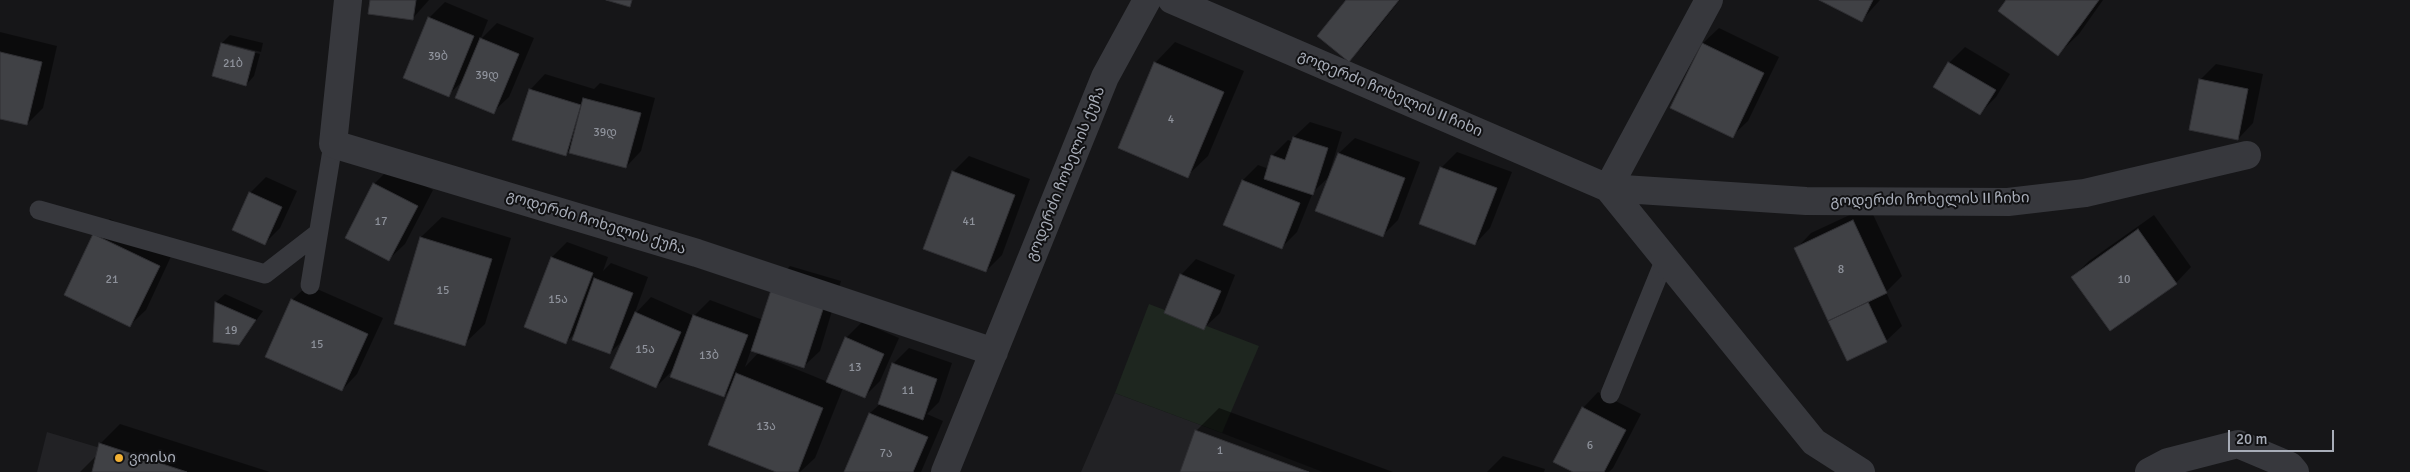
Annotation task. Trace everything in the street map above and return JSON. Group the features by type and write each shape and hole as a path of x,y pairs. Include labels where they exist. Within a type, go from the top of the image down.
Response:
{"street":[{"path":"333,144 348,0"},
{"name":"გოდერძი ჩოხელის ქუჩა","path":"945,472 1105,77 1147,0"},
{"name":"გოდერძი ჩოხელის II ჩიხი","path":"1172,0 1608,188 1806,201 2008,202 2085,193 2248,155"},
{"path":"1608,188 1709,0"},
{"name":"გოდერძი ჩოხელის ქუჩა","path":"333,144 697,253 994,352"},
{"name":"გოდერძი ჩოხელის II ჩიხი","path":"1608,188 1814,442 1861,472"},
{"path":"2149,472 2168,462 2238,444 2290,466 2296,472"}],"lane":[{"path":"310,286 333,144"},
{"path":"39,210 265,274 318,233"},
{"path":"1610,394 1665,259"}],"shaded area":[{"path":"1149,304 1259,346 1222,433 1115,393"},
{"path":"1115,393 1222,433 1323,472 1081,472"},
{"path":"47,432 180,472 37,472"}],"building":[{"path":"370,0 416,0 413,20 368,14"},
{"path":"606,0 632,0 630,7"},
{"path":"1346,0 1399,0 1349,62 1317,36"},
{"path":"1819,0 1873,0 1862,22"},
{"path":"2006,0 2099,0 2058,56 1998,11"},
{"path":"428,17 474,36 449,97 403,78"},
{"path":"480,38 519,54 494,114 455,98"},
{"path":"221,43 255,52 246,86 212,76"},
{"path":"1702,43 1764,73 1733,138 1670,108"},
{"path":"0,52 42,62 27,125 0,119"},
{"path":"1154,62 1224,92 1188,178 1118,148"},
{"path":"1948,62 1996,90 1980,115 1933,87"},
{"path":"2199,79 2248,89 2238,140 2189,130"},
{"path":"529,89 581,105 566,156 512,140"},
{"path":"583,98 641,113 626,168 569,153"},
{"path":"1293,137 1328,148 1313,195 1264,179 1271,155 1285,160"},
{"path":"1338,153 1405,178 1383,237 1315,211"},
{"path":"1440,167 1497,188 1475,245 1419,224"},
{"path":"952,171 1015,195 986,272 923,249"},
{"path":"1242,180 1300,203 1282,249 1223,225"},
{"path":"373,183 418,206 389,261 345,238"},
{"path":"249,192 282,207 265,245 232,230"},
{"path":"1853,220 1887,293 1828,321 1794,248"},
{"path":"2138,229 2177,284 2110,331 2071,277"},
{"path":"93,234 160,266 130,327 64,295"},
{"path":"420,237 492,259 465,346 394,324"},
{"path":"551,257 593,273 566,344 524,327"},
{"path":"1180,274 1221,291 1204,330 1164,313"},
{"path":"594,278 633,293 610,354 572,340"},
{"path":"774,281 827,297 804,368 751,351"},
{"path":"291,299 368,334 342,391 265,357"},
{"path":"215,302 256,320 239,345 213,342"},
{"path":"1868,302 1887,342 1847,361 1828,321"},
{"path":"635,312 681,332 656,388 610,368"},
{"path":"693,315 748,335 724,397 670,377"},
{"path":"845,337 884,354 865,398 826,382"},
{"path":"892,363 937,379 923,420 878,404"},
{"path":"736,373 823,408 798,472 776,472 708,445"},
{"path":"1582,407 1626,430 1604,472 1573,472 1553,462"},
{"path":"869,413 928,437 913,472 844,472"},
{"path":"1195,430 1309,472 1180,472"},
{"name":"ვოისი","path":"99,443 187,472 92,472"}],"place":[{"name":"ვოისი","path":"119,458"}]}
